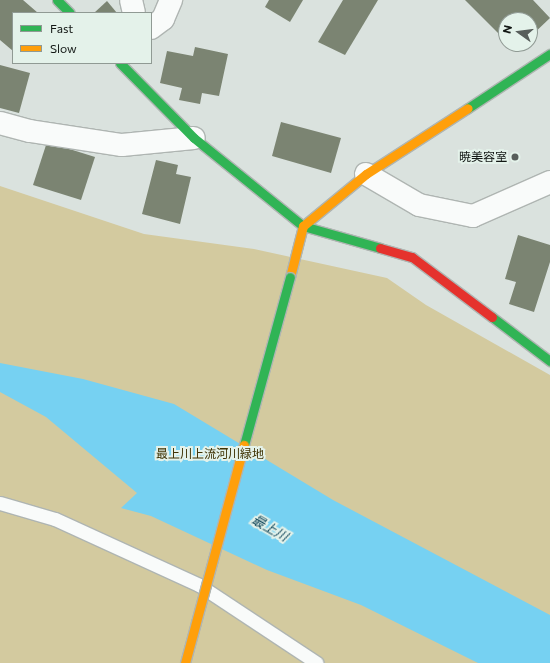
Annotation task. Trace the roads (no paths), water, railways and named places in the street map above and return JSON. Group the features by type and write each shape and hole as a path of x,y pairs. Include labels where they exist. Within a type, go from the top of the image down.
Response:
{"street":[{"path":"57,0 69,12"},
{"path":"131,0 134,12"},
{"path":"152,27 163,19 171,0"},
{"path":"184,663 303,226 366,174 550,54"},
{"path":"130,68 194,138 303,226 412,257 550,361"},
{"path":"0,123 30,131 122,145 194,138"},
{"path":"366,174 419,205 473,216 550,182"}],"lane":[{"path":"0,503 55,520 199,585 317,663"}],"water":[{"name":"最上川","path":"0,363 83,379 174,404 333,500 550,615 550,663 478,663 361,605 267,570 151,516 121,508 137,493 46,417 0,392"}],"place":[{"name":"暁美容室","path":"515,157"}],"park label":[{"name":"最上川上流河川緑地","path":"210,454"}]}
